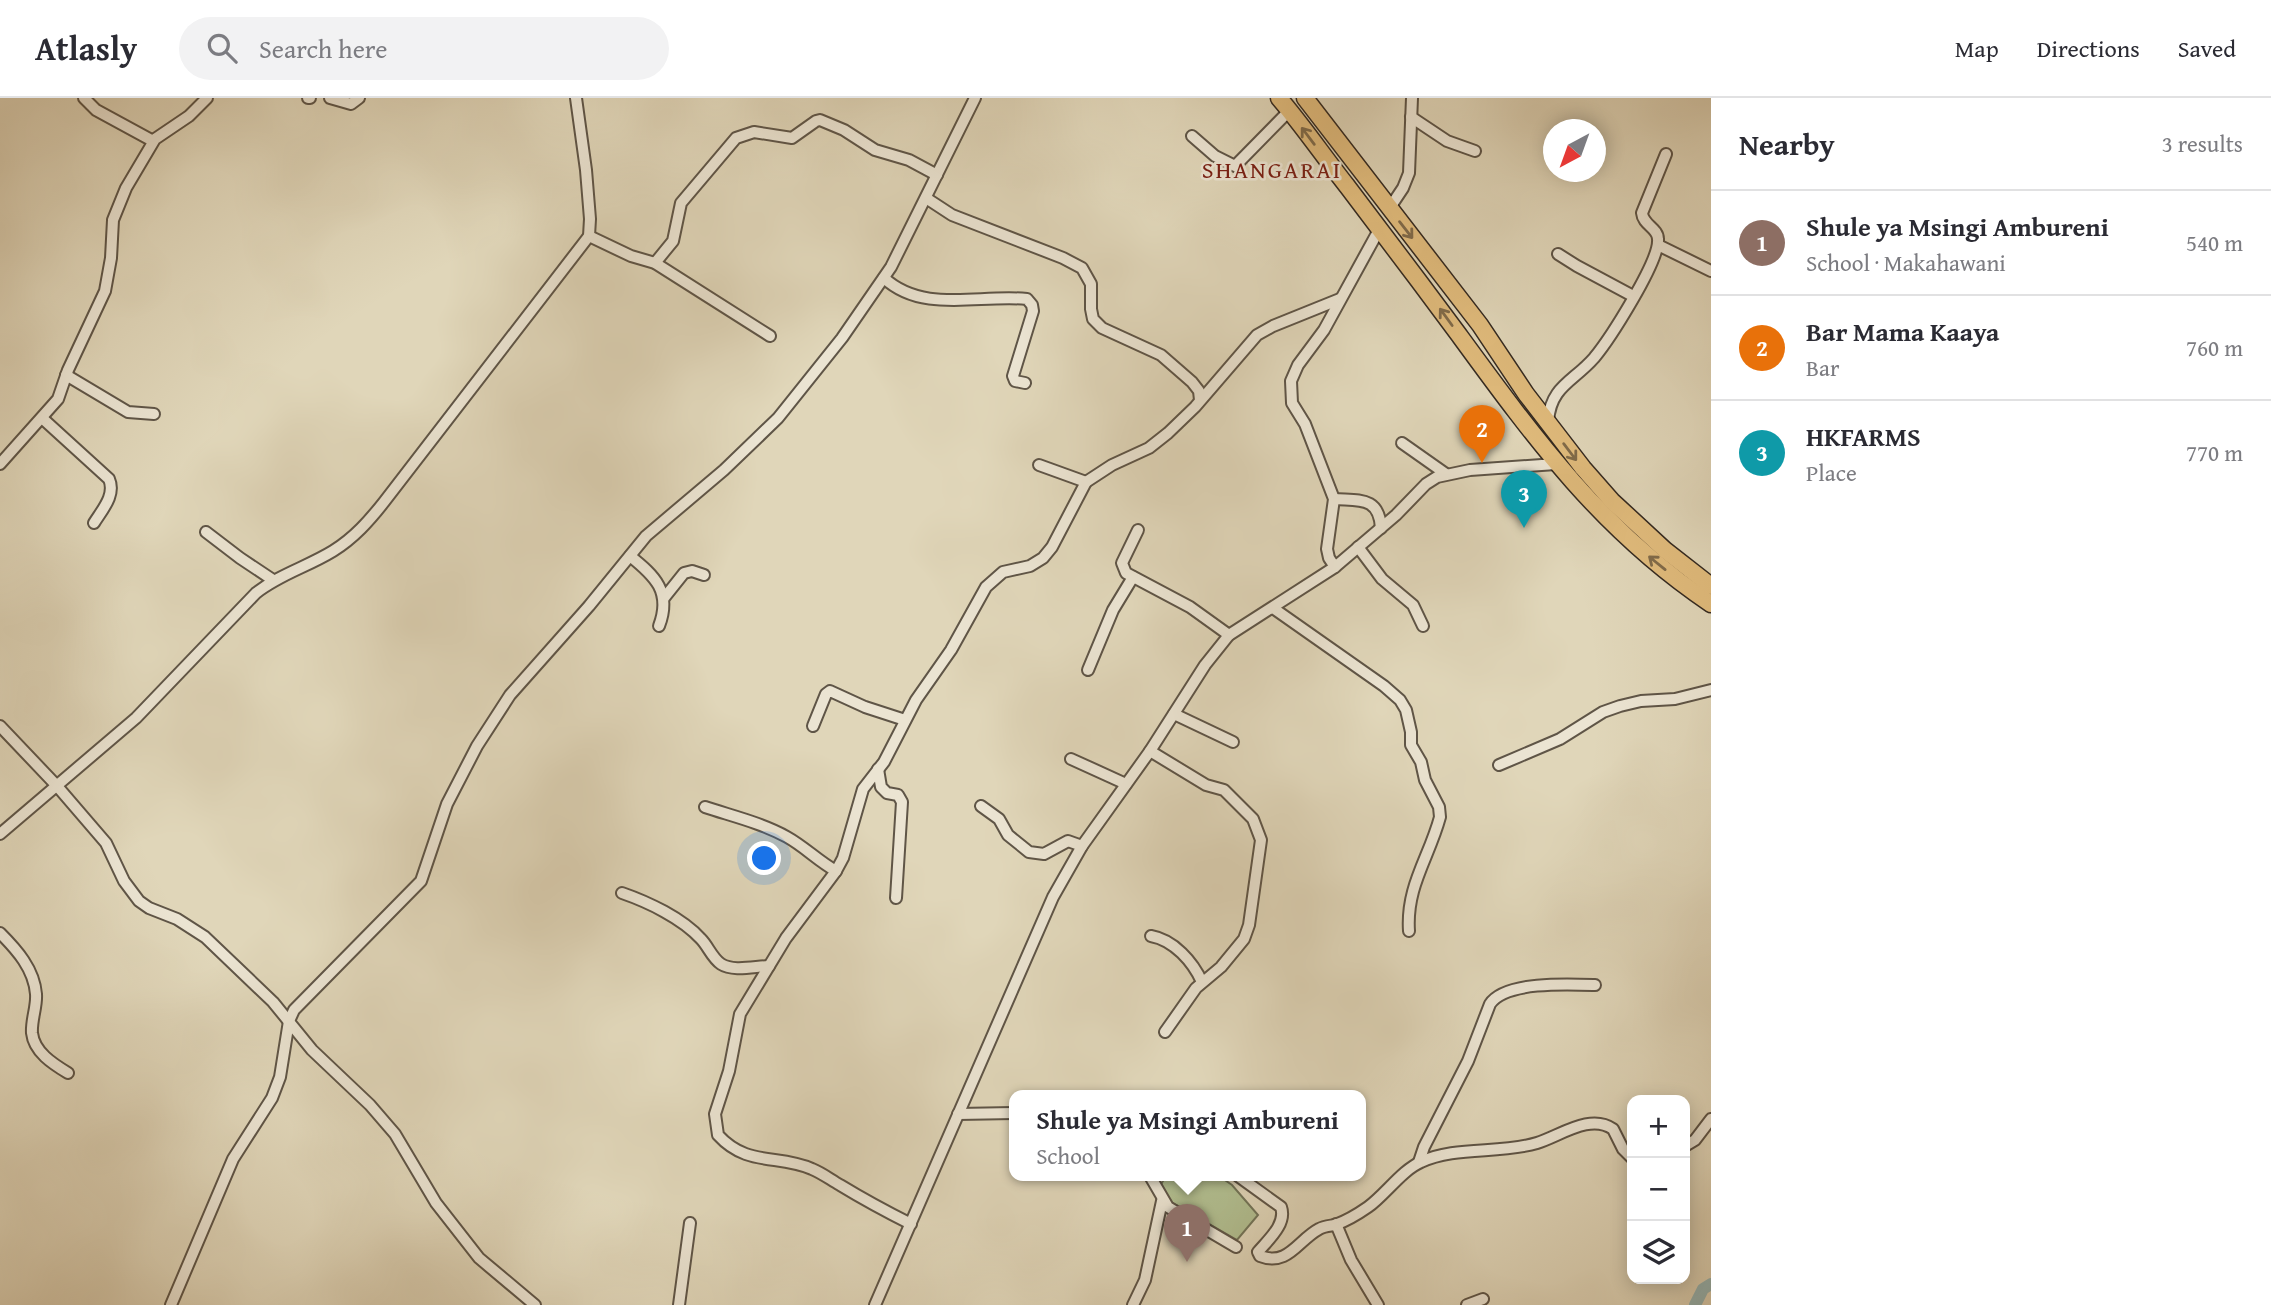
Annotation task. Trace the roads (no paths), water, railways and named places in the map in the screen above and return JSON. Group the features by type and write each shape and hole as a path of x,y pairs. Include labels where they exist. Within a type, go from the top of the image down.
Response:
{"highway":[{"path":"1305,98 1480,325 1583,468 1612,501 1665,550 1711,586"},
{"path":"1284,105 1380,228 1556,464 1614,527 1663,569 1711,604"},
{"path":"1461,338 1480,325"},
{"path":"1489,377 1507,365"}],"street":[{"path":"84,98 96,110 153,141"},
{"path":"0,464 55,405 105,291 117,207 153,141 195,112 207,98"},
{"path":"330,98 351,104 359,98"},
{"path":"0,834 136,718 237,611 273,580 331,552 367,524 589,236 586,170 576,98"},
{"path":"171,1305 233,1159 272,1098 282,1067 289,1021 299,1003 369,936 421,881 447,804 486,730 510,695 656,526 724,470 778,418 842,338 884,278 975,98"},
{"path":"1389,209 1409,173 1412,98"},
{"path":"1192,136 1215,156 1235,166 1284,105"},
{"path":"1411,117 1447,141 1475,151"},
{"path":"654,263 673,241 681,202 731,144 743,134 763,133 792,138 820,120 844,130 875,150 909,160 937,175"},
{"path":"1548,422 1550,402 1554,396 1602,349 1644,278 1658,245 1657,233 1645,222 1642,213 1665,154"},
{"path":"926,198 952,215 1082,268 1091,284 1091,309 1094,319 1102,327 1161,355 1192,382 1199,391 1200,400"},
{"path":"1335,567 1327,549 1334,499 1305,424 1292,404 1290,385 1298,365 1324,330 1380,228"},
{"path":"589,236 631,256 654,263 770,336"},
{"path":"1658,245 1711,271"},
{"path":"1558,254 1633,296"},
{"path":"884,278 904,293 914,296 960,301 1024,298 1030,301 1032,317 1013,376 1015,381 1025,383"},
{"path":"911,1224 811,1168 750,1156 729,1145 718,1135 715,1114 729,1071 737,1023 786,938 836,871 843,858 860,797 920,692 951,650 986,587 1003,572 1030,566 1043,558 1052,547 1086,482 1112,465 1149,448 1188,414 1261,331 1340,299"},
{"path":"66,375 128,412 154,414"},
{"path":"42,418 112,484 112,491 94,523"},
{"path":"1402,443 1446,474"},
{"path":"875,1305 1053,897 1082,846 1150,751 1205,665 1229,635 1335,567 1426,484 1446,474 1556,464"},
{"path":"1039,466 1086,482"},
{"path":"1334,499 1368,503 1378,512 1381,527"},
{"path":"1138,530 1122,563 1123,569 1190,607 1229,635"},
{"path":"206,532 273,580"},
{"path":"1359,547 1382,579 1413,605 1423,626"},
{"path":"629,556 660,587 665,606 659,626"},
{"path":"664,598 687,571 704,575"},
{"path":"1088,670 1113,610 1133,577"},
{"path":"1273,608 1384,686 1400,700 1406,710 1412,748 1421,762 1439,807 1440,817 1412,890 1408,911 1409,931"},
{"path":"1499,765 1560,739 1612,708 1641,701 1675,699 1711,690"},
{"path":"813,726 826,694 832,691 905,720"},
{"path":"1174,713 1233,742"},
{"path":"0,726 57,786 108,846 124,881 139,901 177,919 205,937 264,994 312,1050 370,1105 395,1134 436,1203 479,1258 535,1305"},
{"path":"1150,751 1206,785 1224,790 1253,819 1261,840 1248,931 1232,955 1202,982 1165,1032"},
{"path":"1071,759 1126,784"},
{"path":"878,769 881,788 887,793 898,795 902,802 896,898"},
{"path":"981,806 995,815 1008,835 1029,852 1044,854 1068,841 1082,846"},
{"path":"705,807 784,835 836,871"},
{"path":"622,894 637,898 677,920 701,938 721,964 736,968 769,965"},
{"path":"0,933 26,963 33,981 36,995 32,1031 36,1042 43,1055 68,1073"},
{"path":"1152,936 1175,947 1194,968 1202,982"},
{"path":"1419,1162 1468,1061 1495,997 1506,992 1539,986 1595,985"},
{"path":"958,1114 1009,1113"},
{"path":"1690,1142 1704,1130 1711,1119"},
{"path":"1246,1181 1282,1207 1282,1222 1258,1252 1260,1256 1273,1259 1284,1257 1315,1232 1368,1207 1419,1162 1440,1156 1536,1143 1582,1125 1598,1123 1613,1129 1627,1153"},
{"path":"1152,1181 1162,1201 1173,1211 1237,1247"},
{"path":"1140,1302 1162,1201"},
{"path":"679,1305 690,1223"},
{"path":"1336,1224 1352,1260 1378,1305"},
{"path":"1466,1305 1483,1299"}],"waterway":[{"path":"1695,1305 1703,1289 1711,1284"}],"place":[{"name":"Bar Mama Kaaya","path":"1482,463"},
{"name":"HKFARMS","path":"1524,528"},
{"name":"Shule ya Msingi Ambureni","path":"1187,1262"}],"district":[{"name":"SHANGARAI","path":"1272,169"}]}
